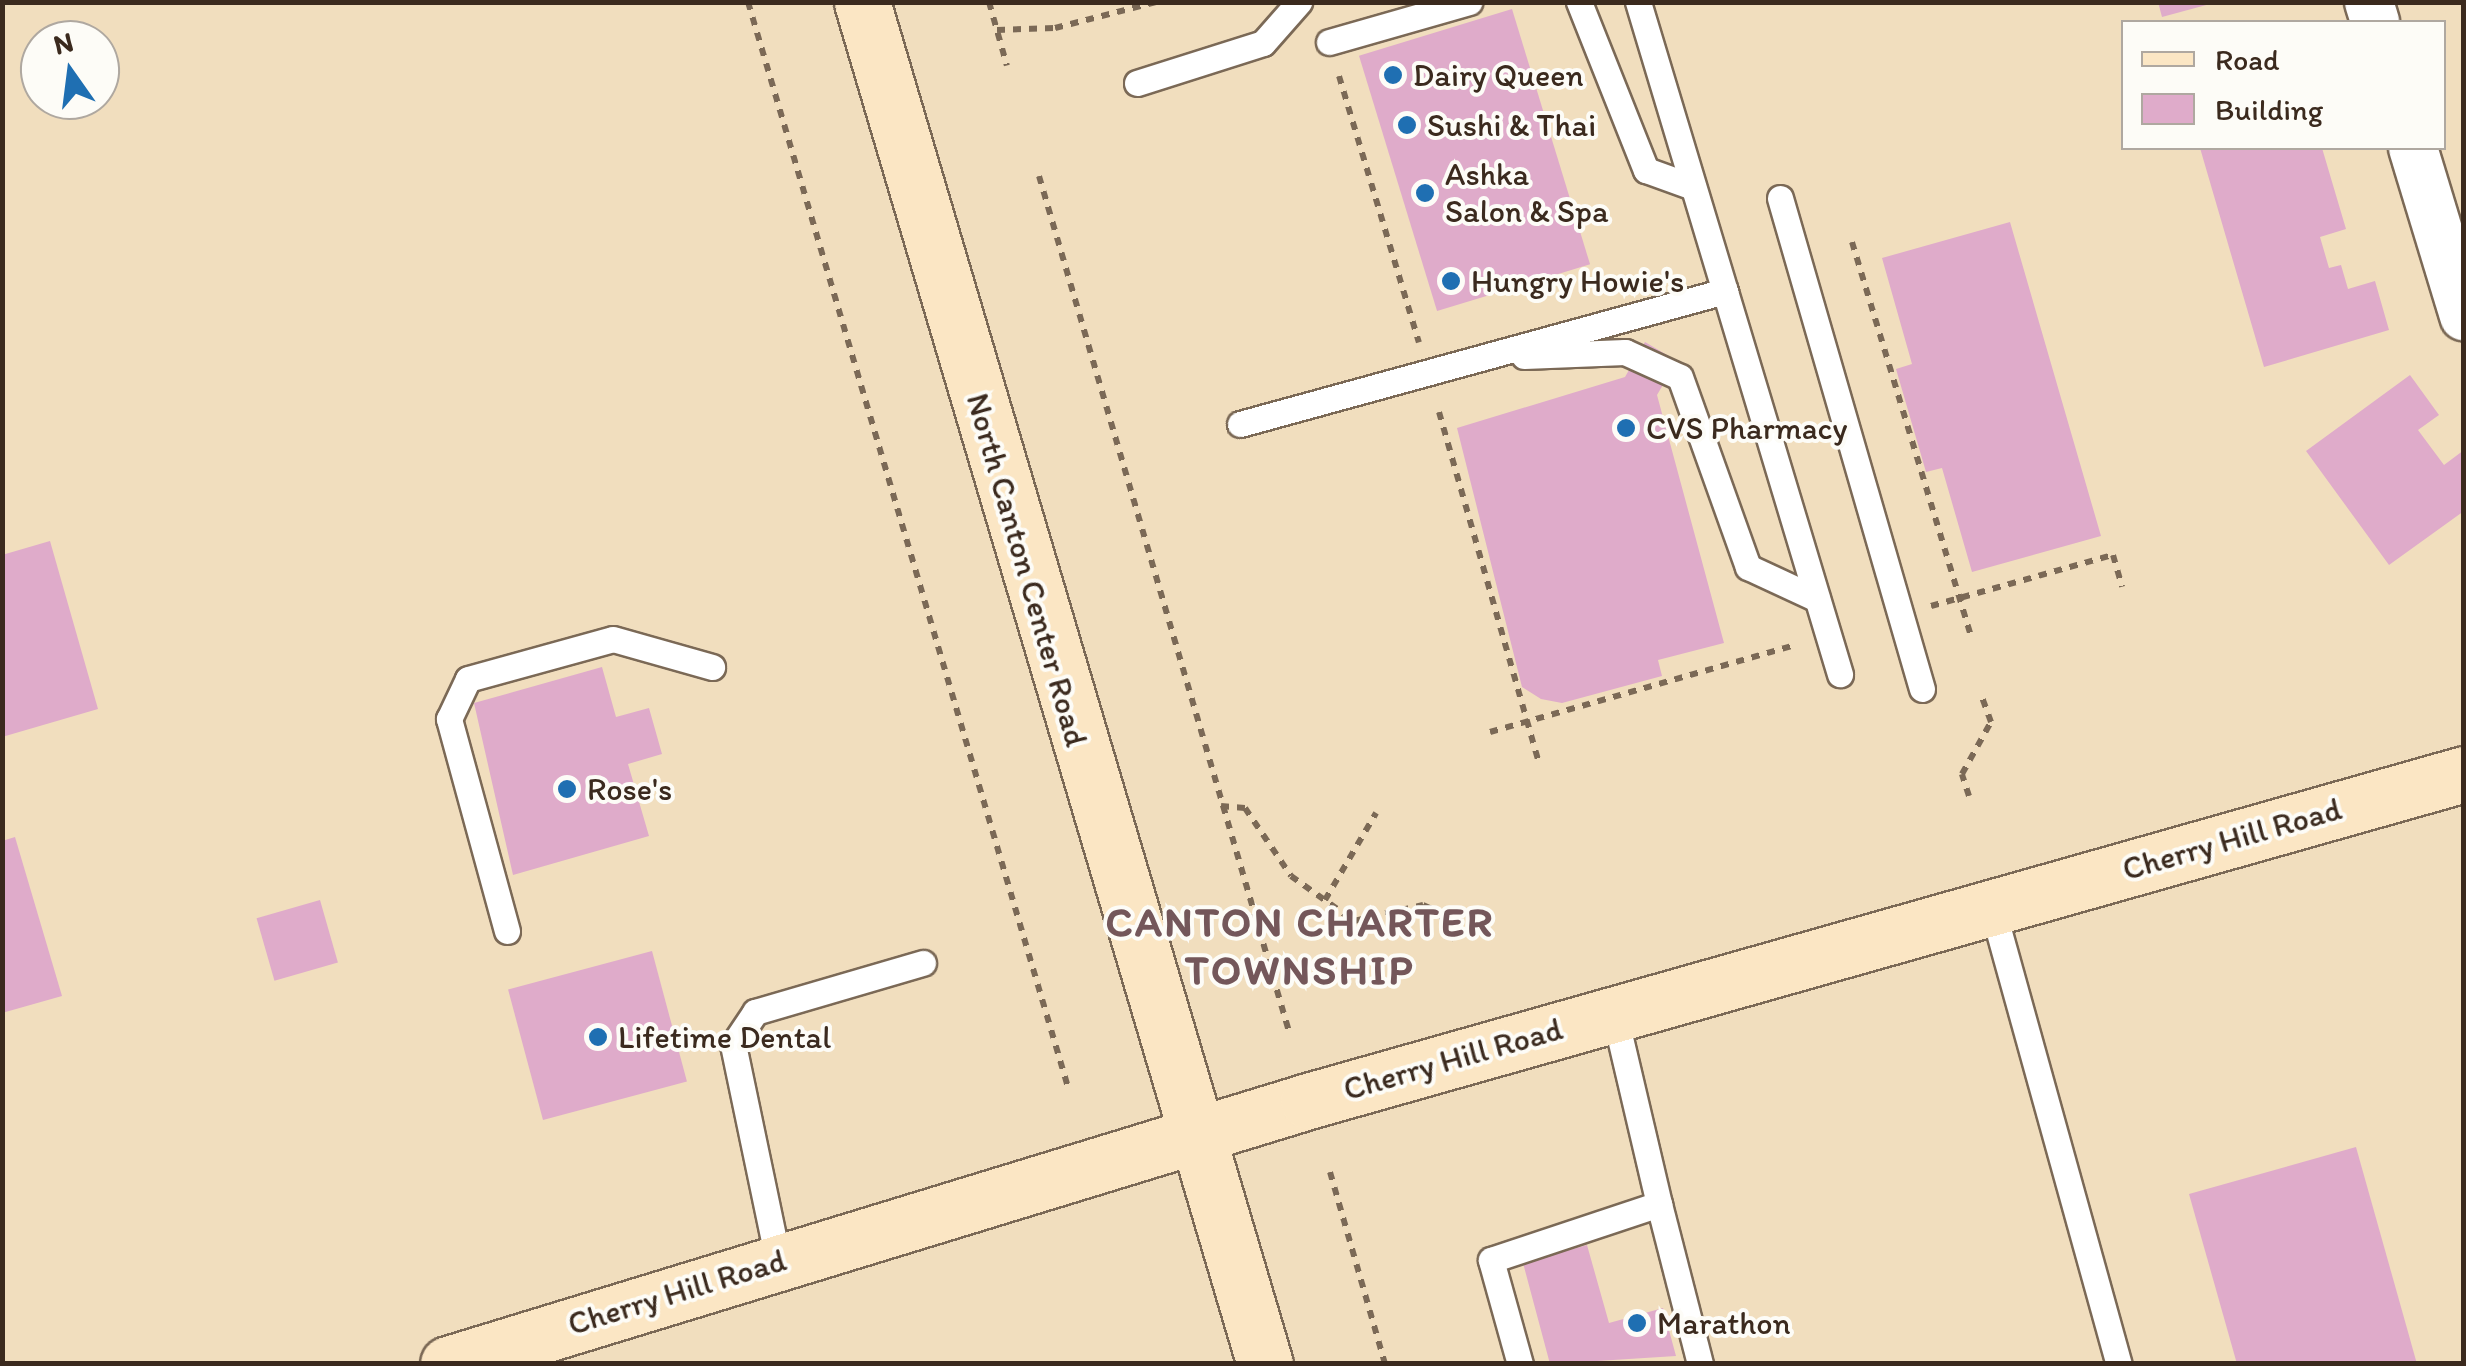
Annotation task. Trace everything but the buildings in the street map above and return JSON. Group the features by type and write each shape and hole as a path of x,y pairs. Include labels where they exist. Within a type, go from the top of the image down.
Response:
{"main road":[{"name":"North Canton Center Road","path":"862,2 1265,1364"},
{"name":"Cherry Hill Road","path":"448,1364 778,1260 1614,1012 2464,774"}],"street":[{"path":"2413,150 2464,316"}],"lane":[{"path":"1138,83 1263,43 1299,2"},
{"path":"1331,49 1468,2"},
{"path":"1579,2 1646,170 1693,187"},
{"path":"1638,2 1840,674"},
{"path":"1780,198 1922,689"},
{"path":"1240,424 1724,291"},
{"path":"1478,358 1625,352 1680,377 1748,568 1817,598"},
{"path":"507,931 450,719 468,679 612,639 712,668"},
{"path":"1992,907 2120,1364"},
{"path":"778,1260 733,1045 755,1012 923,963"},
{"path":"1614,1012 1700,1364"},
{"path":"1520,1364 1491,1260 1659,1204"}],"path":[{"path":"748,2 1068,1087"},
{"path":"988,2 1007,66"},
{"path":"997,30 1055,28 1156,2"},
{"path":"1331,49 1420,344"},
{"path":"1039,176 1290,1035"},
{"path":"1852,242 1971,636"},
{"path":"1439,412 1539,764"},
{"path":"1924,608 2113,555 2122,587"},
{"path":"1490,732 1802,644"},
{"path":"1969,796 1962,774 1991,722 1982,696"},
{"path":"1221,806 1245,808 1292,876 1354,921 1423,905 1439,912 1454,940"},
{"path":"1325,900 1376,813"},
{"path":"1330,1172 1385,1364"}],"place":[{"name":"Dairy Queen","path":"1393,75"},
{"name":"Sushi & Thai","path":"1407,125"},
{"name":"Ashka Salon & Spa","path":"1425,193"},
{"name":"Hungry Howie's","path":"1451,281"},
{"name":"CVS Pharmacy","path":"1626,428"},
{"name":"Rose's","path":"567,789"},
{"name":"Lifetime Dental","path":"598,1037"},
{"name":"Marathon","path":"1637,1323"}],"district":[{"name":"CANTON CHARTER TOWNSHIP","path":"1300,946"}]}
